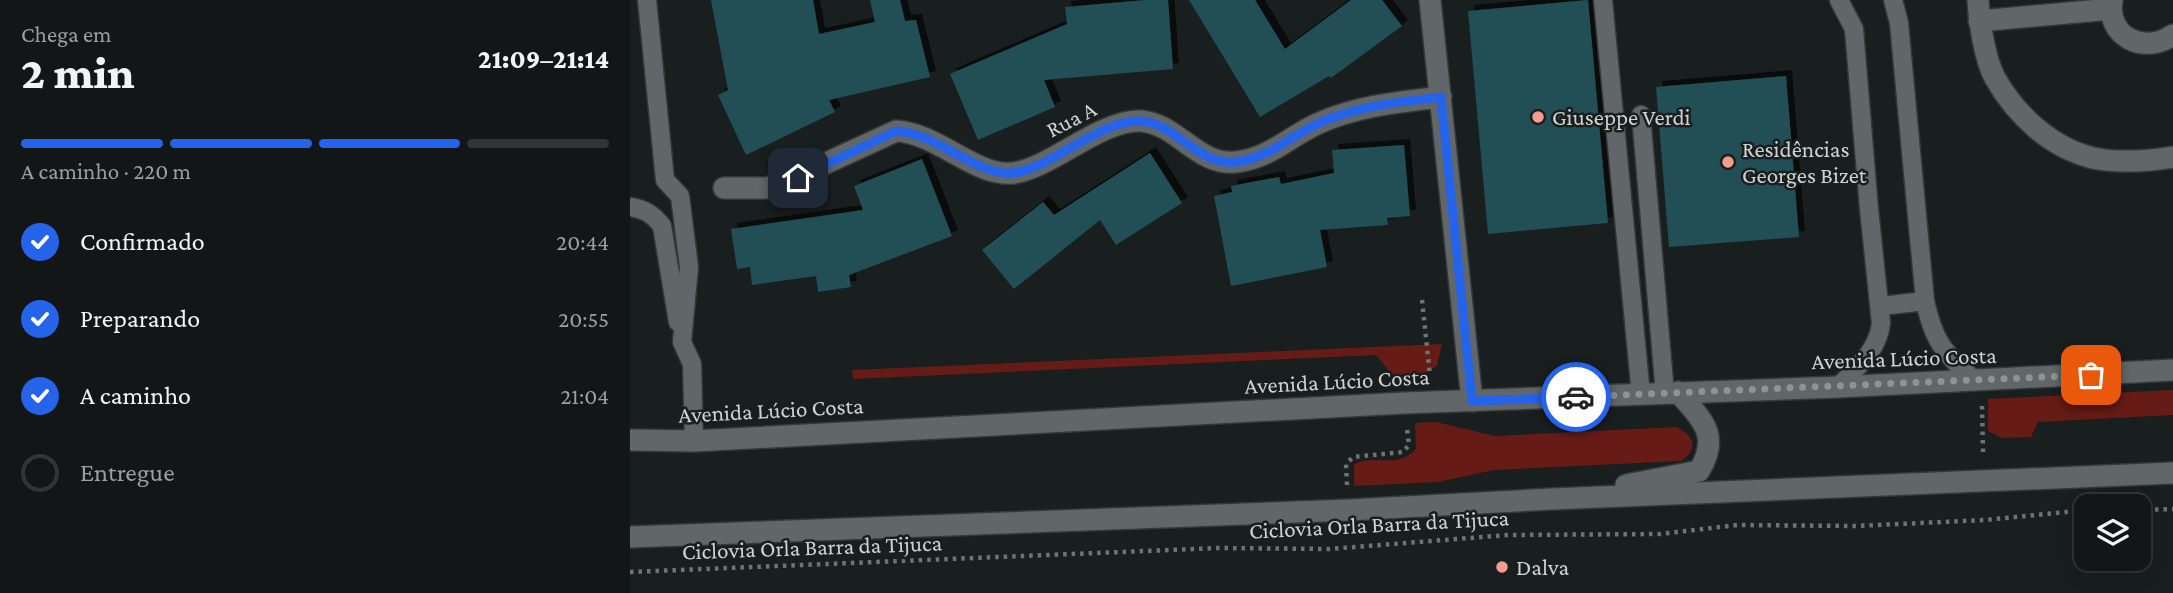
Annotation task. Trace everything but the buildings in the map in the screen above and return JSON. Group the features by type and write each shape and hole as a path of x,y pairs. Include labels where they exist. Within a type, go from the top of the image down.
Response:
{"main road":[{"path":"1430,0 1472,401"},
{"path":"2173,35 2152,44 2140,44 2120,31 2112,4 1978,10 1994,77 2026,121 2060,145 2093,158 2132,160 2173,157"},
{"name":"Rua A","path":"724,188 766,188 783,183 896,131 911,132 937,142 958,156 994,172 1019,172 1118,124 1138,121 1166,128 1205,156 1222,163 1239,161 1257,158 1277,149 1316,125 1338,116 1392,102 1441,97"},
{"name":"Avenida Lúcio Costa","path":"630,440 694,441 1404,403 1838,387 2173,370"},
{"path":"1552,499 1699,471 1707,458 1710,441 1704,422 1671,393"},
{"path":"630,537 1349,510 2173,473"}],"lane":[{"path":"647,0 665,180 680,196 689,267 682,342"},
{"path":"1602,0 1641,395"},
{"path":"1838,387 1872,351 1880,338 1881,306 1869,209 1854,29 1839,0"},
{"path":"1893,0 1899,23 1930,323 1936,340 1946,354 1975,381"},
{"path":"1641,115 1671,393"},
{"path":"630,207 644,210 662,226 682,342 692,364 694,441"},
{"path":"1881,306 1926,301"}],"path":[{"path":"1422,300 1433,403"},
{"path":"1349,510 1346,464 1353,457 1403,452 1409,445 1404,403"},
{"path":"2151,510 2173,509"},
{"name":"Ciclovia Orla Barra da Tijuca","path":"630,572 1219,548 1329,549 1508,535 1660,534 1737,525 1856,526 1985,520 2074,511"}],"shaded area":[{"path":"1442,344 1437,366 1420,376 1397,381 1376,355 853,379 852,370"},
{"path":"2173,390 2173,415 2038,422 2031,437 2002,438 1988,431 1988,399"},
{"path":"1436,422 1495,436 1677,427 1688,434 1692,447 1681,461 1494,470 1438,482 1354,486 1354,464 1370,460 1401,459 1416,449 1415,423"}],"way so far":[{"path":"1576,397 2091,375"}],"place":[{"name":"Giuseppe Verdi","path":"1538,117"},
{"name":"Residências Georges Bizet","path":"1728,162"},
{"name":"Dalva","path":"1502,567"}],"route":[{"path":"798,178 896,131 911,132 937,142 958,156 994,172 1019,172 1118,124 1138,121 1166,128 1205,156 1222,163 1239,161 1257,158 1277,149 1316,125 1338,116 1392,102 1441,97 1472,401 1576,397"}]}
